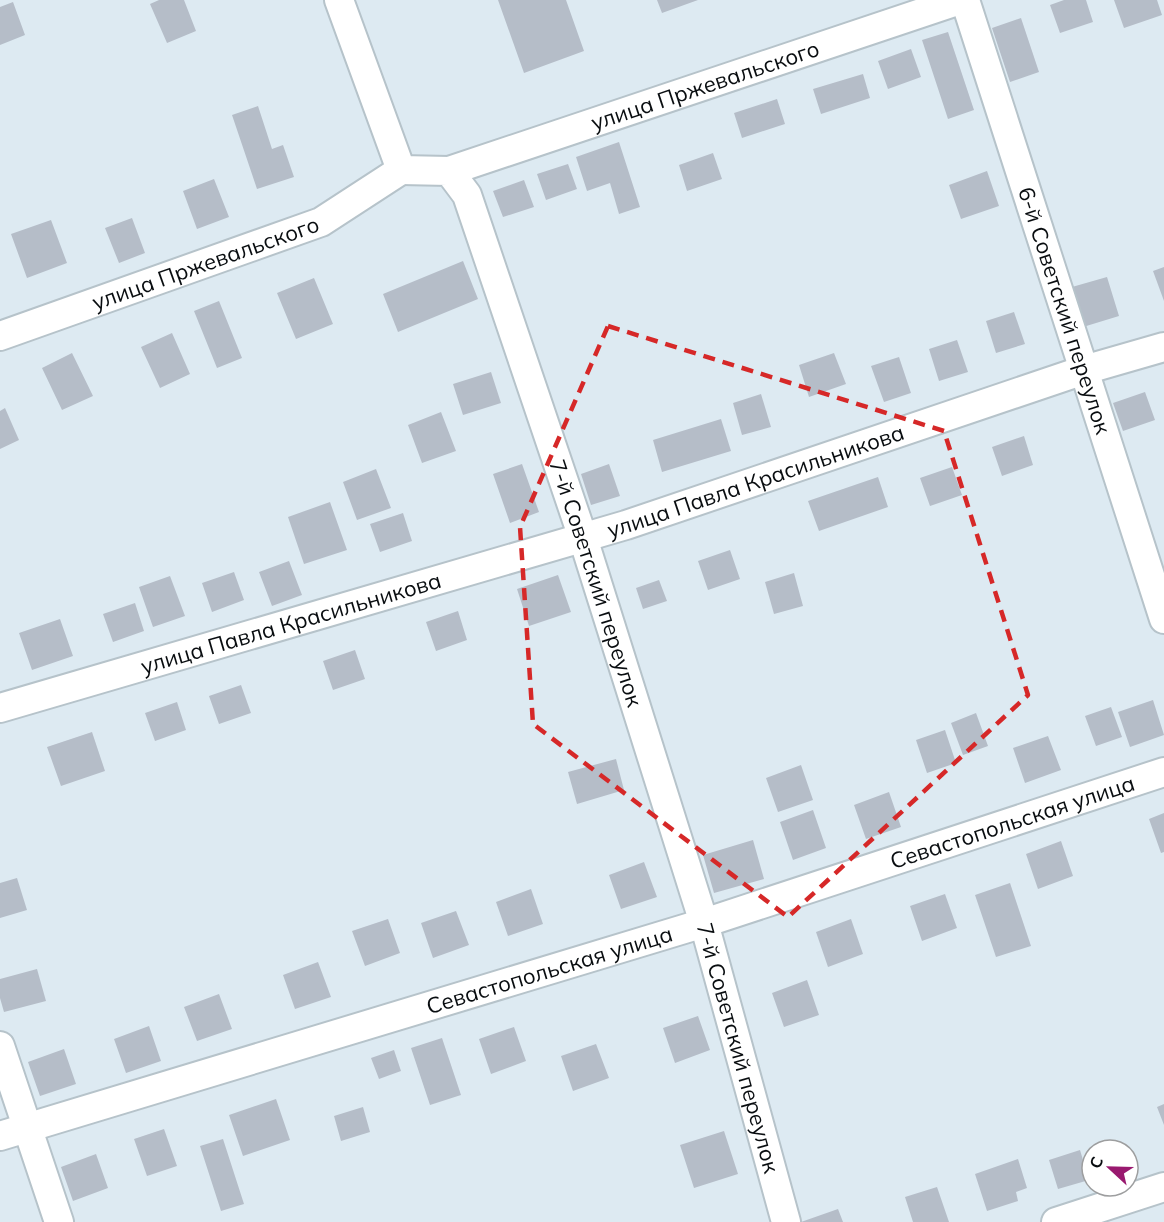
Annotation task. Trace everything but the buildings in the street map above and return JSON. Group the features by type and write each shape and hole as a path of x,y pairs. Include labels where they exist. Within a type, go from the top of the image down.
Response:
{"street":[{"path":"339,0 401,170 449,171"},
{"name":"улица Пржевальского","path":"449,171 960,0"},
{"name":"6-й Советский переулок","path":"965,0 1164,619"},
{"name":"улица Пржевальского","path":"0,336 321,222 401,170"},
{"name":"7-й Советский переулок","path":"449,171 466,195 583,538 704,923 786,1222"},
{"name":"улица Павла Красильникова","path":"0,708 583,538 1084,370 1164,347"},
{"name":"Севастопольская улица","path":"0,1136 704,923 1164,772"},
{"path":"0,1046 59,1222"},
{"path":"1056,1222 1164,1187"}],"highlighted area":[{"path":"608,326 944,431 1028,695 788,917 533,724 520,527"}]}
